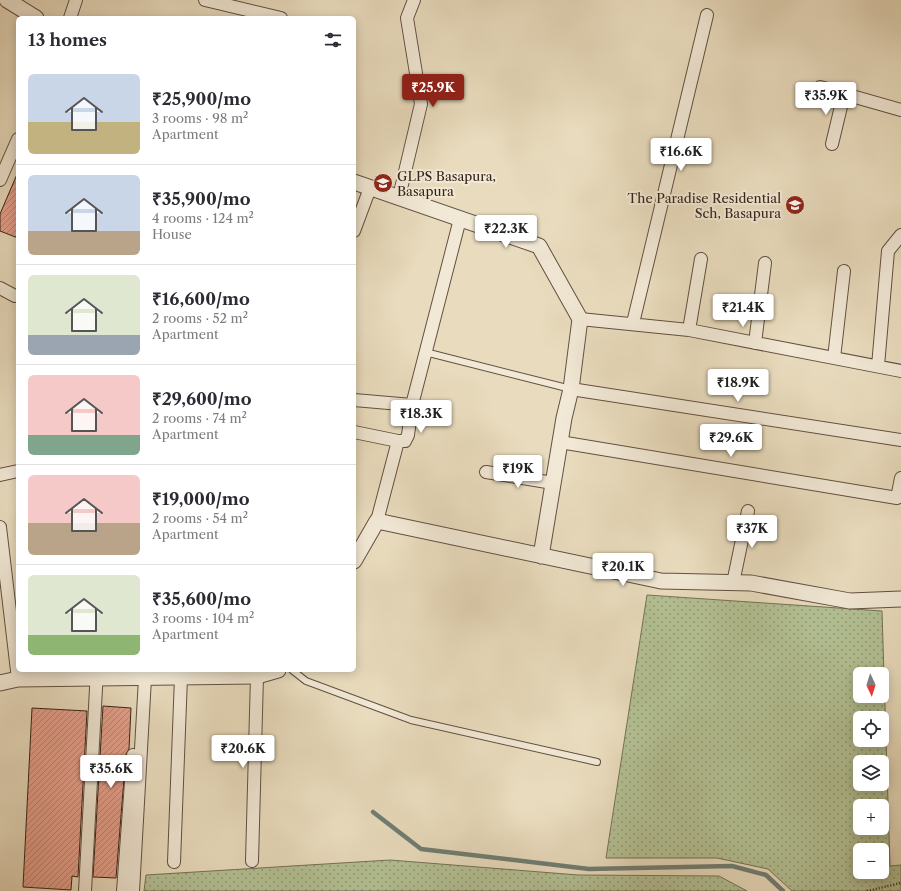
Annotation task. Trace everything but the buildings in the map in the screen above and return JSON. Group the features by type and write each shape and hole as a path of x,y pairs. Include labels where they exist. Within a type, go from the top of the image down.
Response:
{"street":[{"path":"7,0 33,16"},
{"path":"71,16 76,0"},
{"path":"205,0 273,16"},
{"path":"400,197 421,104 407,18 414,0"},
{"path":"633,323 707,15"},
{"path":"820,87 901,110"},
{"path":"832,144 844,94"},
{"path":"0,180 16,144"},
{"path":"356,183 539,246 580,319 571,389 560,442 541,556"},
{"path":"356,226 370,188"},
{"path":"356,432 398,441 405,441 408,435 412,405 460,219"},
{"path":"878,366 888,251 901,235"},
{"path":"689,330 701,259"},
{"path":"755,342 764,263"},
{"path":"834,358 844,271"},
{"path":"0,288 14,296"},
{"path":"580,319 633,323 689,330 901,371"},
{"path":"571,389 901,440"},
{"path":"356,400 412,405"},
{"path":"356,554 360,540 377,521 398,441"},
{"path":"560,442 897,498 901,478"},
{"path":"0,475 16,471"},
{"path":"486,472 553,483"},
{"path":"733,583 748,511"},
{"path":"377,521 661,581 751,583 850,601 901,599"},
{"path":"0,527 16,662"},
{"path":"17,672 18,679"},
{"path":"0,683 18,679 98,674 141,678 257,676 271,672"},
{"path":"85,891 98,674"},
{"path":"252,861 257,676"},
{"path":"174,862 182,677"},
{"path":"123,891 141,678"},
{"path":"133,891 141,678"}],"lane":[{"path":"425,352 571,389"},
{"path":"295,672 306,681 411,720 597,762"}],"path":[{"path":"867,891 901,883"}],"green space":[{"path":"647,595 882,611 884,667 853,667 853,703 885,703 885,711 853,711 853,747 886,747 887,755 853,755 853,791 888,791 888,799 853,799 853,835 889,834 890,866 901,865 901,891 792,891 768,869 717,858 606,858"},
{"path":"390,860 578,875 719,876 747,891 144,891 146,875"}],"waterway":[{"path":"373,812 421,849 589,869 732,866 766,875 783,891"}],"place":[{"name":"GLPS Basapura, Basapura","path":"383,183"},
{"name":"The Paradise Residential Sch, Basapura","path":"795,205"}]}
